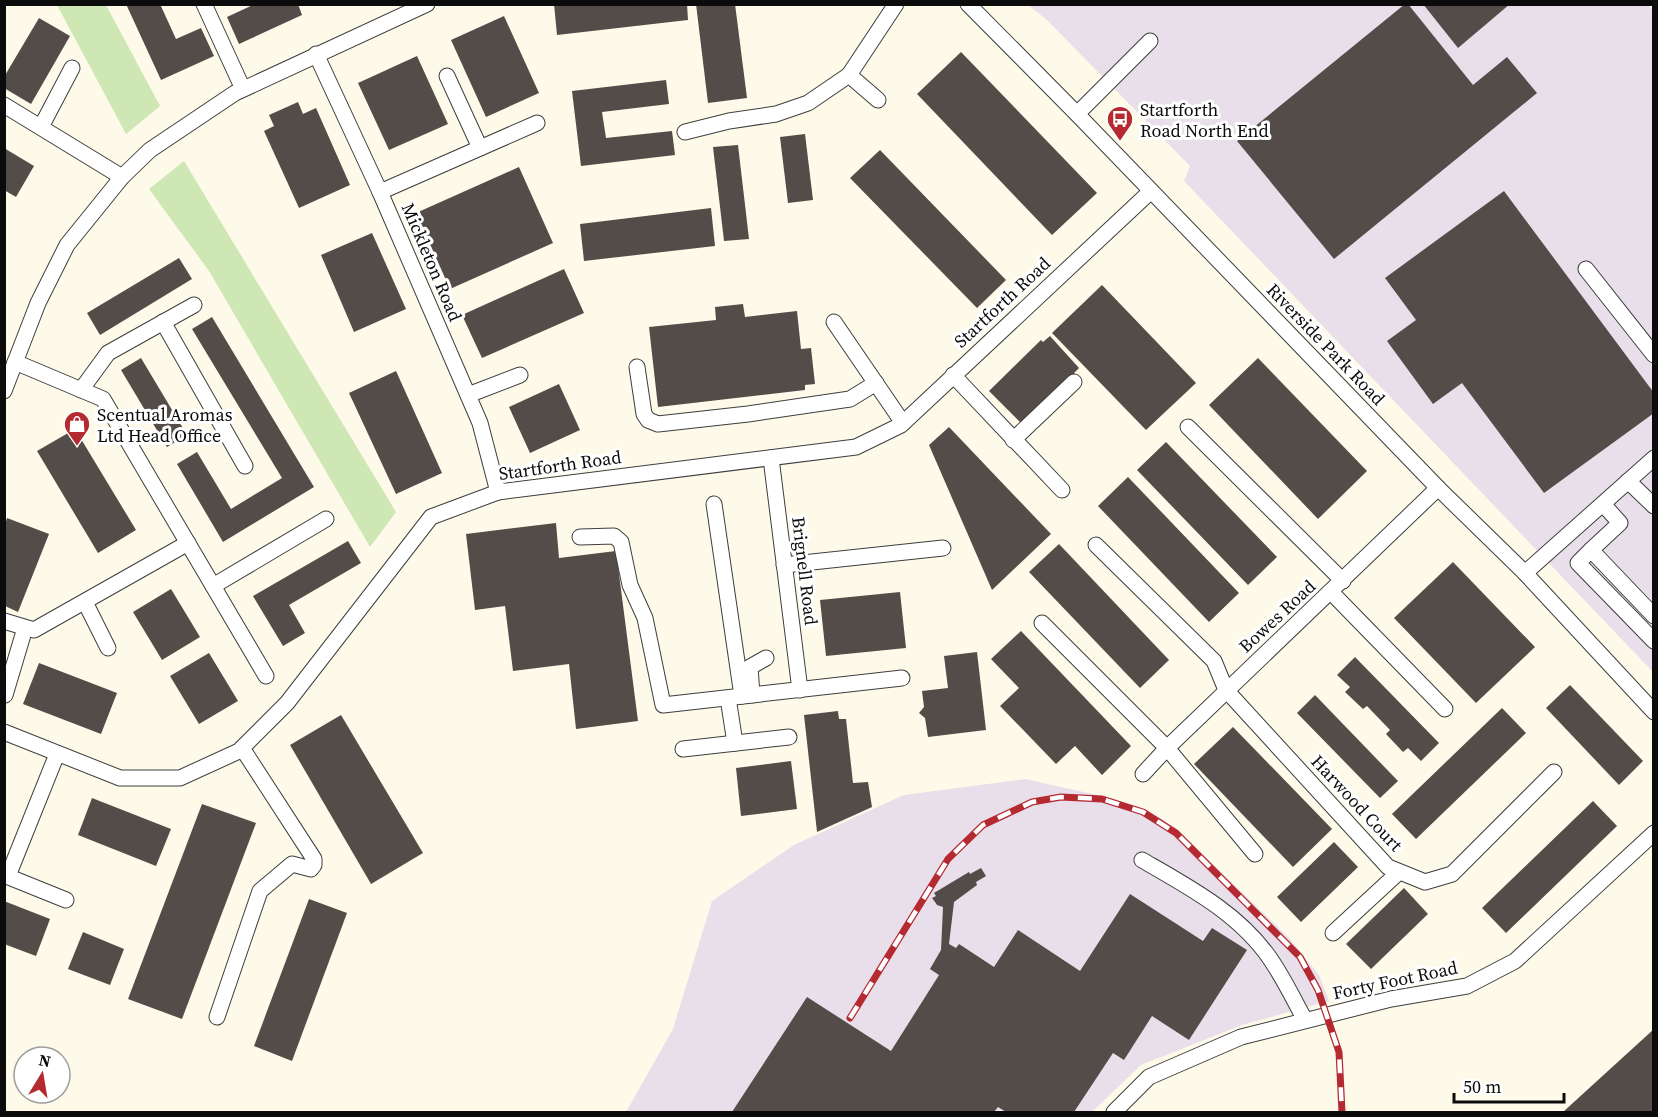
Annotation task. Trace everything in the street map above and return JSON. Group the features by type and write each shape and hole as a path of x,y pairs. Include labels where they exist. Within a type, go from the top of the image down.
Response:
{"street":[{"path":"204,4 243,89"},
{"path":"4,391 38,303 67,245 122,177 150,150 243,89 403,9 427,4"},
{"path":"685,132 729,121 776,114 808,103 849,75 896,4"},
{"name":"Riverside Park Road","path":"968,4 1438,488 1525,573 1653,712"},
{"path":"1077,114 1150,42"},
{"name":"Mickleton Road","path":"316,54 380,192 480,423 498,492"},
{"path":"41,127 72,68"},
{"path":"849,75 878,100"},
{"path":"447,76 480,148"},
{"path":"4,105 122,177"},
{"path":"380,192 537,123"},
{"name":"Startforth Road","path":"4,732 120,778 180,778 242,748 287,703 431,517 498,492 856,447 903,423 1151,191"},
{"path":"1586,269 1653,355"},
{"path":"81,390 108,352 194,305"},
{"path":"163,322 245,466"},
{"path":"834,322 903,423"},
{"path":"15,362 103,399 266,676"},
{"path":"637,367 644,414 648,420 658,424 850,399 876,383"},
{"path":"468,395 520,375"},
{"path":"953,375 1062,490"},
{"path":"1013,440 1074,382"},
{"path":"1188,428 1343,581"},
{"name":"Brignell Road","path":"771,458 800,690"},
{"path":"1525,573 1653,458"},
{"path":"1628,481 1653,506"},
{"name":"Bowes Road","path":"1143,774 1167,747 1438,488"},
{"path":"714,504 739,697 735,743"},
{"path":"1603,504 1620,524 1578,562 1653,641"},
{"path":"213,586 326,519"},
{"path":"580,537 614,536 621,542 630,585 645,618 663,705 902,678"},
{"path":"5,695 30,629 85,602 188,543"},
{"name":"Harwood Court","path":"1096,544 1214,661 1226,690 1388,867 1425,882 1452,874 1554,772"},
{"path":"784,565 943,548"},
{"path":"1591,550 1653,616"},
{"path":"1331,592 1445,709"},
{"path":"85,602 108,648"},
{"path":"4,621 30,629"},
{"path":"1042,623 1167,747 1255,854"},
{"path":"739,697 750,666 766,658"},
{"path":"683,749 789,737"},
{"path":"217,1017 260,891 292,864 311,869 314,865 314,859 242,748"},
{"path":"57,754 6,876 66,900"},
{"name":"Forty Foot Road","path":"1114,1113 1149,1077 1241,1037 1391,999 1467,986 1515,961 1653,833"},
{"path":"1142,860 1210,900 1257,941 1272,961 1305,1020"},
{"path":"1333,933 1399,872"}],"shaded area":[{"path":"1028,5 1648,5 1654,11 1653,672 1184,181 1190,166 1047,20"},
{"path":"1025,779 1115,799 1161,818 1189,841 1290,939 1319,975 1329,1001 1242,1025 1141,1065 1092,1112 626,1112 673,1029 712,901 794,845 904,795"}],"green space":[{"path":"57,5 106,5 160,106 126,134"},
{"path":"184,161 396,512 370,547 209,271 149,189"}],"building":[{"path":"126,4 160,4 176,39 201,28 214,56 161,80"},
{"path":"255,4 298,4 302,15 239,44 227,17"},
{"path":"554,4 687,4 688,20 557,35"},
{"path":"696,4 735,4 747,98 708,103"},
{"path":"1405,4 1408,4 1473,85 1507,57 1537,93 1334,259 1237,141"},
{"path":"1423,4 1510,4 1458,48"},
{"path":"504,16 539,93 486,117 451,40"},
{"path":"39,18 70,36 31,104 4,88 4,77"},
{"path":"961,52 1097,193 1052,235 917,94"},
{"path":"417,56 448,124 389,150 358,83"},
{"path":"666,80 669,104 602,112 606,138 672,131 675,155 581,166 572,91"},
{"path":"298,102 303,114 316,108 350,185 299,208 264,131 274,126 269,115"},
{"path":"805,134 813,200 788,203 780,137"},
{"path":"738,145 749,239 724,241 713,147"},
{"path":"4,148 34,166 16,197 4,190"},
{"path":"880,150 1006,280 977,308 850,178"},
{"path":"519,167 553,243 450,289 416,213"},
{"path":"1504,191 1654,393 1654,413 1544,493 1462,383 1433,404 1387,341 1416,320 1385,278"},
{"path":"711,208 715,246 584,261 580,224"},
{"path":"372,233 406,309 354,332 321,255"},
{"path":"179,258 192,279 100,335 87,313"},
{"path":"564,269 584,313 482,358 462,315"},
{"path":"1102,285 1196,383 1146,430 1052,333"},
{"path":"743,304 745,317 797,311 801,349 811,348 815,384 805,385 805,390 658,407 649,327 716,320 715,307"},
{"path":"212,317 314,487 223,542 177,464 197,452 231,509 282,478 192,329"},
{"path":"1050,336 1079,368 1023,425 989,391 1041,340 1043,342"},
{"path":"141,358 187,435 167,447 121,370"},
{"path":"1258,358 1367,471 1318,519 1209,405"},
{"path":"396,371 442,473 396,494 349,393"},
{"path":"559,384 580,430 530,453 509,407"},
{"path":"949,427 1051,534 992,590 929,445"},
{"path":"75,429 136,530 98,553 37,451"},
{"path":"1166,442 1277,557 1248,585 1137,470"},
{"path":"1128,477 1239,593 1209,622 1098,506"},
{"path":"7,518 49,534 18,612 5,606 5,525"},
{"path":"556,523 559,558 616,551 638,721 576,729 569,664 513,671 505,606 475,610 466,534"},
{"path":"348,541 361,563 289,605 305,633 283,646 253,596"},
{"path":"1059,544 1169,660 1140,688 1029,572"},
{"path":"1453,562 1535,647 1476,703 1394,618"},
{"path":"171,589 200,637 162,660 133,612"},
{"path":"900,592 906,648 826,656 820,600"},
{"path":"1021,631 1131,746 1102,775 1075,746 1056,764 1000,706 1019,688 991,659"},
{"path":"977,652 986,730 928,737 925,718 919,713 924,707 922,691 948,688 944,656"},
{"path":"209,653 238,701 199,724 170,676"},
{"path":"1355,657 1439,743 1421,761 1408,748 1403,752 1386,734 1390,730 1367,706 1363,709 1345,692 1350,687 1337,675"},
{"path":"39,663 117,693 101,734 23,704"},
{"path":"1570,685 1643,761 1619,785 1546,708"},
{"path":"1315,695 1398,781 1380,798 1297,713"},
{"path":"1502,708 1526,733 1416,839 1392,814"},
{"path":"838,711 839,719 846,719 853,783 868,782 872,807 817,832 804,715"},
{"path":"341,715 423,853 371,884 290,745"},
{"path":"1233,727 1332,829 1293,867 1194,764"},
{"path":"791,761 797,809 741,816 736,768"},
{"path":"92,798 171,829 156,866 78,835"},
{"path":"1593,801 1617,826 1506,933 1482,908"},
{"path":"202,804 256,823 182,1019 128,999"},
{"path":"1334,842 1358,867 1301,922 1277,897"},
{"path":"981,868 986,876 954,902 949,944 956,948 959,944 994,967 1018,930 1080,971 1130,894 1203,941 1212,928 1247,950 1189,1040 1152,1016 1124,1060 1113,1053 1074,1112 1006,1112 998,1107 994,1112 732,1112 807,997 891,1051 939,975 930,969 941,950 943,907 937,905 932,898 936,896 934,893 969,872 970,874"},
{"path":"1404,888 1428,914 1371,969 1346,944"},
{"path":"309,899 347,913 292,1061 254,1046"},
{"path":"4,901 50,919 36,956 4,944"},
{"path":"83,932 124,949 110,985 68,969"},
{"path":"1654,1029 1654,1112 1563,1112"}],"railway":[{"path":"850,1018 948,859 983,825 1032,802 1061,797 1102,799 1143,812 1176,833 1300,957 1318,990 1339,1052 1342,1112"}],"place":[{"name":"Startforth Road North End","path":"1120,142"},
{"name":"Scentual Aromas Ltd Head Office","path":"77,447"}]}
